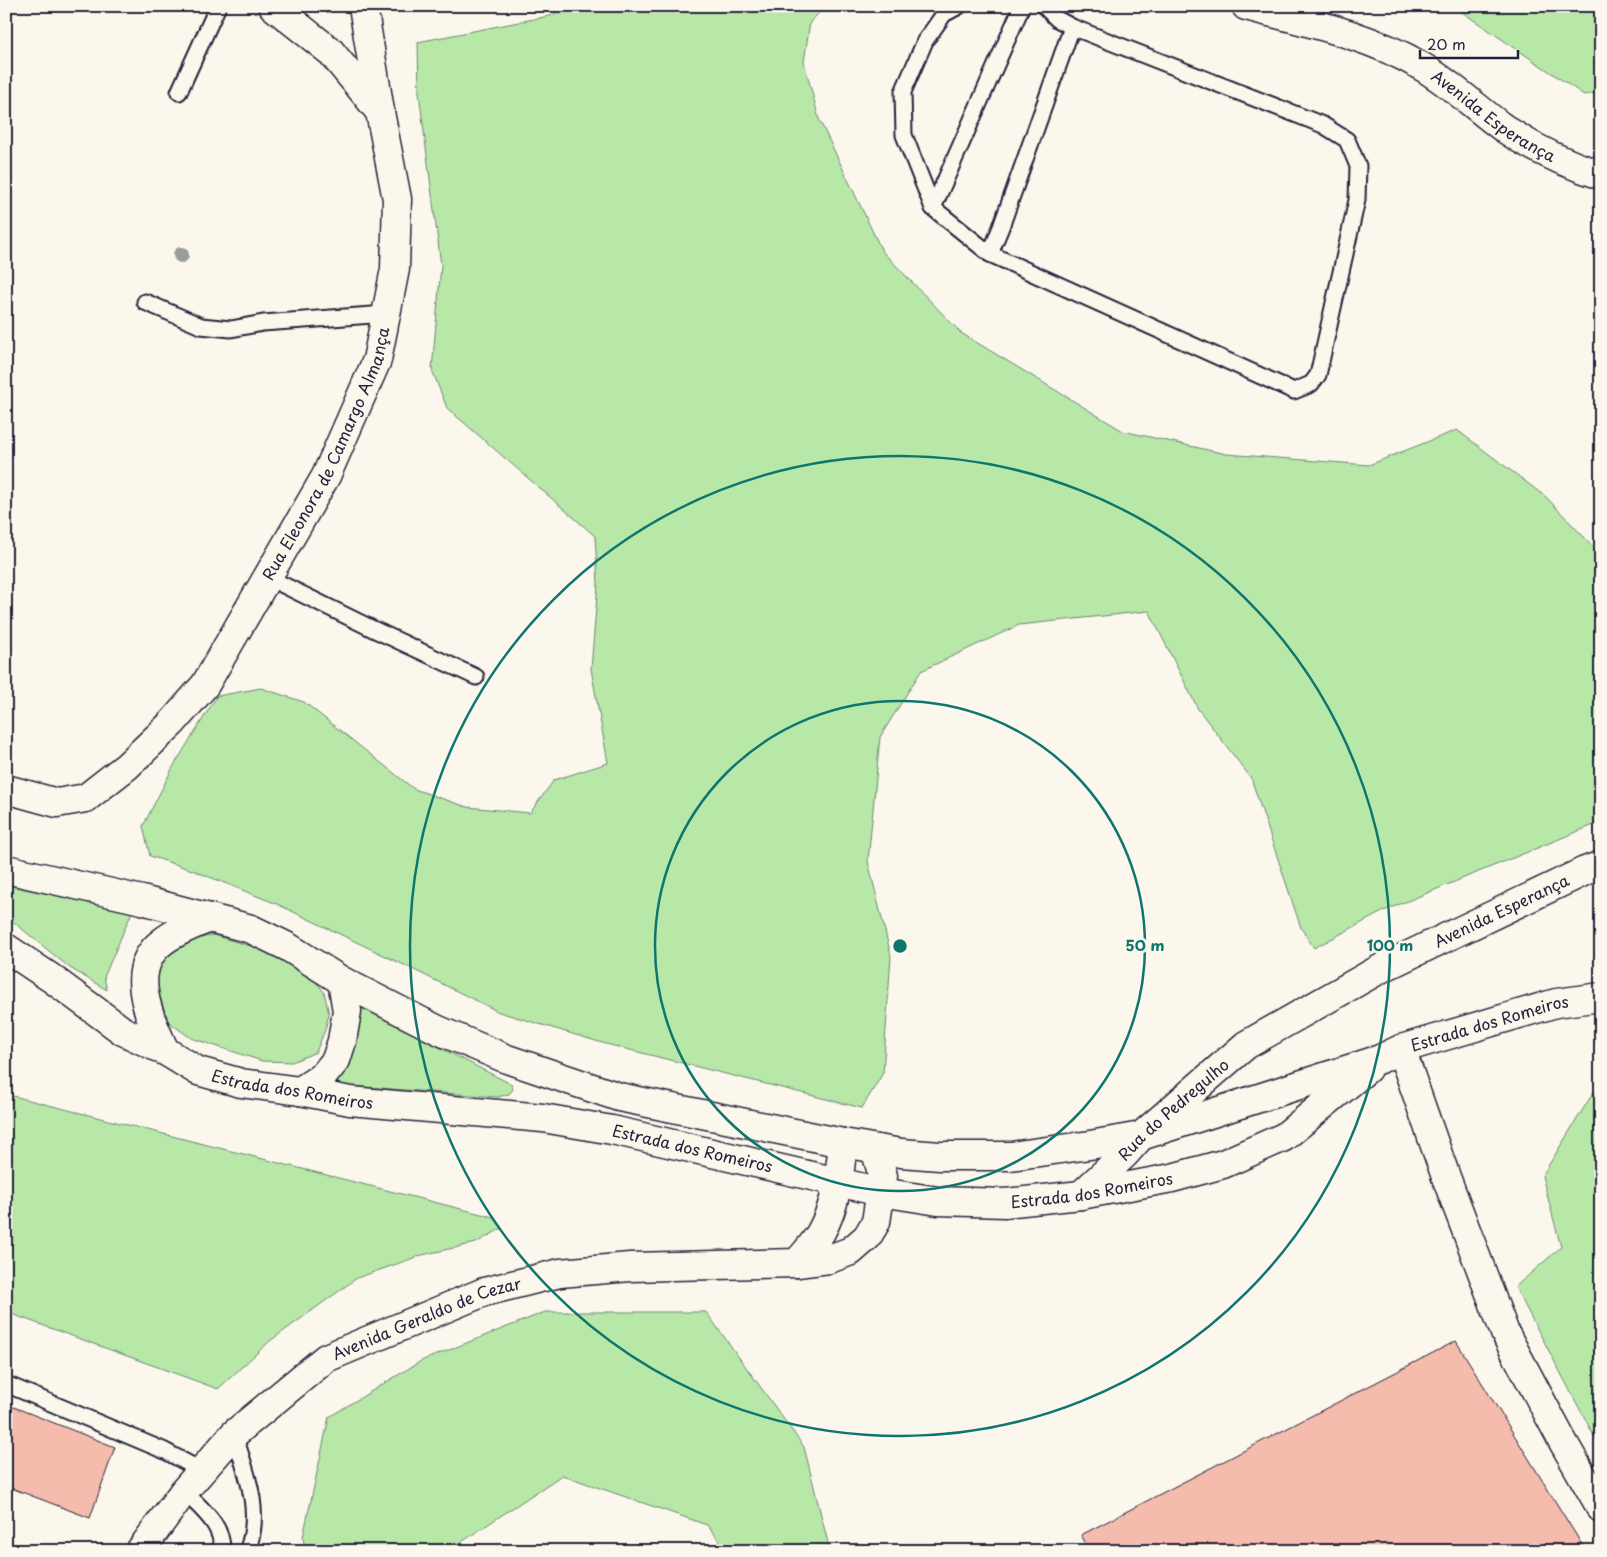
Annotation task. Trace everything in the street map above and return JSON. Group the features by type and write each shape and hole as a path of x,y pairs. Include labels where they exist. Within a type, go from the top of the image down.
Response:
{"street":[{"name":"Rua Eleonora de Camargo Almança","path":"6,789 57,803 86,798 127,766 172,723 205,685 326,476 377,360 395,269 397,199 380,112 331,52 273,6"},
{"path":"364,6 380,112"},
{"name":"Avenida Esperança","path":"1246,6 1335,29 1380,45 1420,65 1449,85 1503,128 1577,168 1601,174"},
{"name":"Avenida Esperança","path":"1246,1045 1380,969 1601,865"},
{"name":"Estrada dos Romeiros","path":"6,870 142,900 251,929 288,947 342,981 438,1030 507,1059 619,1097 843,1144 940,1156 1011,1156 1090,1146 1141,1136 1390,1054 1556,1003 1601,997"},
{"path":"165,1051 149,1016 144,990 143,970 150,956 160,943 180,930 210,918"},
{"name":"Estrada dos Romeiros","path":"6,948 123,1030 165,1051 198,1071 241,1083 350,1101 543,1118 612,1130 881,1192 938,1200 1005,1203 1081,1195 1172,1178 1223,1164 1284,1137 1390,1054"},
{"path":"300,1092 323,1076 336,1060 342,1041 347,1011 342,981"},
{"name":"Rua do Pedregulho","path":"1081,1195 1125,1154 1141,1136 1246,1045"},
{"path":"1390,1054 1446,1177 1505,1333 1601,1508"},
{"path":"797,1262 820,1233 827,1220 839,1182 843,1144"},
{"name":"Avenida Geraldo de Cezar","path":"140,1551 184,1491 234,1434 326,1358 484,1292 560,1273 829,1259 850,1251 868,1237 876,1222 883,1176 875,1149"}],"lane":[{"path":"179,92 218,6"},
{"path":"959,6 944,14 926,40 903,92 904,135 933,208 990,254 1294,391 1311,384 1318,375 1357,200 1358,166 1347,140 1322,125 1072,27 1057,19 1044,6"},
{"path":"933,208 1022,6"},
{"path":"990,254 1072,27"},
{"path":"145,302 201,326 231,329 263,323 386,314"},
{"path":"267,577 373,629 476,676"},
{"path":"6,1384 165,1451 202,1471"},
{"path":"234,1434 254,1500 253,1525 247,1551"},
{"path":"184,1491 216,1525 222,1540 222,1551"}],"green space":[{"path":"559,6 826,6 810,22 804,62 819,119 882,251 961,333 1123,431 1226,454 1369,465 1457,430 1546,497 1601,555 1601,822 1388,909 1314,948 1301,928 1251,778 1198,709 1149,611 1019,625 921,671 880,737 868,861 891,956 883,1073 862,1108 606,1044 499,1012 277,904 192,870 150,856 143,826 173,767 217,696 261,688 304,702 414,789 467,807 530,813 554,780 608,763 591,669 598,583 595,536 447,408 432,370 441,265 419,93 418,42 554,15"},
{"path":"1453,6 1601,6 1601,92 1584,95"},
{"path":"6,885 132,912 104,977 107,990 70,968 6,916"},
{"path":"213,935 267,951 294,963 313,978 324,992 329,1014 316,1052 292,1062 262,1061 191,1038 163,1018 153,995 159,955 188,941"},
{"path":"358,1002 425,1040 511,1084 513,1089 509,1094 498,1097 339,1085 334,1077"},
{"path":"1601,1092 1601,1449 1515,1287 1561,1247 1542,1176 1593,1093"},
{"path":"13,1096 493,1217 502,1228 476,1243 422,1255 357,1278 270,1341 218,1389 6,1312 6,1119"},
{"path":"545,1312 706,1312 804,1447 830,1551 728,1551 707,1525 562,1475 448,1551 305,1551 303,1537 329,1417 421,1361"}],"building":[{"path":"1456,1341 1586,1551 1090,1551 1081,1535"},
{"path":"6,1404 115,1447 90,1518 6,1486"}]}
